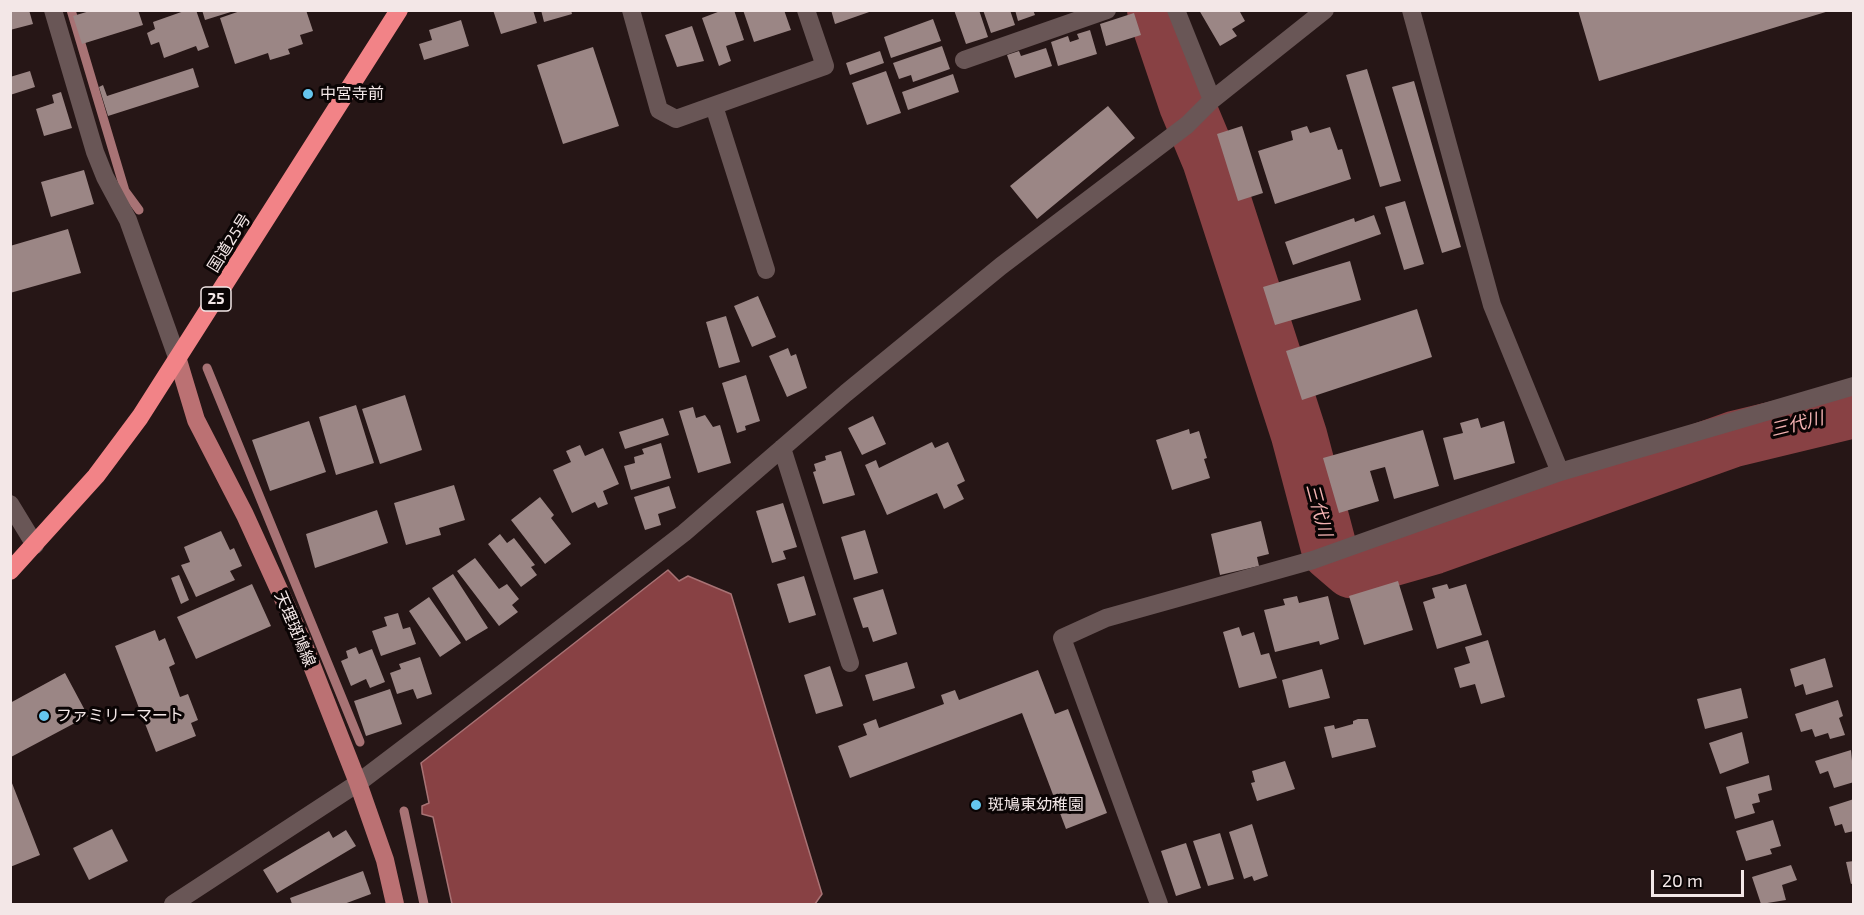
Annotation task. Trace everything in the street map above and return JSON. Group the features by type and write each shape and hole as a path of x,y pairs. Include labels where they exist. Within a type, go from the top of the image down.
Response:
{"highway":[{"name":"国道25号","path":"10,571 96,476 178,360 399,10"}],"main road":[{"name":"天理斑鳩線","path":"178,360 196,420 245,516 301,638 358,783 385,860 395,904"}],"street":[{"path":"53,10 95,152 105,177 128,220 178,360"},
{"path":"631,10 659,110 676,119 825,66 806,10"},
{"path":"964,60 1107,10"},
{"path":"1176,10 1212,100"},
{"path":"173,904 358,783 684,533 782,448 1001,266 1186,125 1212,100 1325,10"},
{"path":"1411,10 1492,305 1560,472"},
{"path":"714,106 766,270"},
{"path":"1159,904 1062,638 1106,618 1362,544 1560,472 1854,386"},
{"path":"782,448 850,663"},
{"path":"10,504 35,545"}],"shaded area":[{"path":"668,570 679,581 688,576 731,594 822,894 815,904 452,904 433,817 422,814 422,806 429,803 421,763"}],"building":[{"path":"10,10 29,10 33,24 10,30"},
{"path":"93,10 138,10 143,25 82,44 73,16"},
{"path":"187,10 196,10 209,47 198,51 196,46 164,58 159,42 151,45 147,33 155,29 153,22"},
{"path":"202,10 234,10 234,11 205,20"},
{"path":"243,10 306,10 313,31 300,35 303,44 288,49 290,54 270,60 268,53 235,64 220,18"},
{"path":"493,10 533,10 537,23 501,34"},
{"path":"541,10 571,10 572,14 544,22"},
{"path":"723,10 734,10 744,40 726,46 731,61 719,66 702,18"},
{"path":"743,10 784,10 791,30 754,42"},
{"path":"831,10 871,10 872,11 835,24"},
{"path":"954,10 979,10 988,37 966,44"},
{"path":"983,10 1010,10 1015,25 991,33"},
{"path":"1015,10 1033,10 1035,15 1018,21"},
{"path":"1199,10 1243,10 1240,12 1245,21 1232,29 1237,36 1220,46"},
{"path":"1578,10 1829,10 1829,11 1599,81"},
{"path":"1134,13 1141,35 1106,46 1100,24"},
{"path":"933,19 941,41 891,58 884,37"},
{"path":"461,20 469,46 424,60 419,44 432,40 429,30"},
{"path":"692,26 704,61 677,67 665,35"},
{"path":"1090,30 1097,54 1058,66 1051,42 1068,36 1070,42 1079,39 1077,34"},
{"path":"942,46 950,69 913,82 911,75 899,79 893,63"},
{"path":"593,47 619,126 563,144 537,65"},
{"path":"1046,48 1052,66 1015,78 1007,55 1019,51 1021,56"},
{"path":"880,51 884,63 850,75 846,63"},
{"path":"193,68 199,87 108,116 99,87 103,85 107,96"},
{"path":"1367,69 1401,181 1380,187 1346,75"},
{"path":"30,71 35,87 10,95 10,77"},
{"path":"886,71 901,113 867,125 852,83"},
{"path":"953,74 959,92 908,110 902,92"},
{"path":"1414,81 1461,247 1442,253 1392,87"},
{"path":"61,92 72,128 44,136 36,109 54,103 52,95"},
{"path":"1108,106 1135,138 1037,219 1010,186"},
{"path":"1242,126 1263,193 1238,201 1217,134"},
{"path":"1307,126 1310,133 1330,127 1338,150 1342,149 1351,179 1275,204 1258,151 1293,140 1291,131"},
{"path":"84,170 94,204 51,217 41,182"},
{"path":"1405,201 1424,264 1404,270 1385,207"},
{"path":"1374,215 1381,234 1293,265 1285,242 1354,218 1355,222"},
{"path":"68,229 81,273 10,293 10,246"},
{"path":"1350,261 1361,300 1275,325 1263,287"},
{"path":"758,296 776,337 752,347 734,306"},
{"path":"1417,309 1432,357 1302,400 1286,351"},
{"path":"726,316 740,362 719,368 706,322"},
{"path":"788,348 791,356 796,354 807,388 787,397 769,356"},
{"path":"746,375 760,421 745,426 746,430 737,433 722,383"},
{"path":"405,395 422,450 380,464 362,409"},
{"path":"356,405 374,463 336,475 319,417"},
{"path":"693,407 696,418 705,415 713,427 720,425 731,463 698,473 679,411"},
{"path":"873,416 886,444 862,455 848,428"},
{"path":"663,418 669,435 625,449 619,432"},
{"path":"1478,418 1481,428 1504,421 1515,463 1454,480 1443,438 1463,433 1460,423"},
{"path":"309,421 326,472 270,491 252,440"},
{"path":"1189,429 1190,434 1199,431 1210,478 1172,490 1156,440"},
{"path":"1423,430 1439,486 1394,499 1385,467 1370,471 1379,501 1339,513 1323,458"},
{"path":"932,442 935,448 948,442 965,481 957,485 964,499 944,509 937,493 887,515 865,465 876,460 879,468"},
{"path":"661,443 671,478 631,490 624,466 635,463 634,457 644,454 642,449"},
{"path":"580,445 585,456 603,448 619,484 603,491 608,504 598,508 595,502 572,513 553,470 571,462 566,451"},
{"path":"841,451 855,495 823,504 813,472 816,471 814,464 826,460 825,456"},
{"path":"454,485 465,520 439,528 441,535 406,545 394,503"},
{"path":"669,486 676,508 658,514 661,525 645,530 634,497"},
{"path":"540,497 554,515 551,518 571,544 545,564 511,520"},
{"path":"783,503 797,547 783,551 786,559 772,563 756,511"},
{"path":"377,510 388,543 315,568 306,534"},
{"path":"1261,521 1269,554 1257,557 1259,566 1220,575 1211,534"},
{"path":"865,530 878,573 854,580 841,537"},
{"path":"221,531 230,550 234,548 242,566 230,571 235,580 196,597 181,565 190,562 184,547"},
{"path":"500,534 507,543 514,538 535,565 531,567 537,575 521,587 488,544"},
{"path":"475,558 499,589 507,584 519,599 512,605 518,612 499,626 457,571"},
{"path":"453,574 488,628 466,641 432,588"},
{"path":"179,575 189,600 181,604 171,578"},
{"path":"804,576 816,615 789,623 777,584"},
{"path":"1398,581 1413,630 1364,645 1349,596"},
{"path":"252,584 271,626 196,659 177,617"},
{"path":"1447,584 1449,589 1466,584 1482,635 1437,649 1423,602 1435,598 1432,588"},
{"path":"883,589 897,634 873,642 868,627 863,628 853,598"},
{"path":"1297,596 1299,603 1328,596 1339,639 1320,645 1319,641 1275,652 1264,610 1285,605 1283,599"},
{"path":"429,597 461,643 440,657 409,611"},
{"path":"398,613 403,629 410,627 416,644 381,656 372,631 387,626 384,617"},
{"path":"1239,627 1242,636 1254,632 1261,655 1269,653 1277,678 1239,688 1223,632"},
{"path":"155,630 159,641 165,638 175,664 169,667 180,697 188,694 198,720 191,723 196,736 156,752 115,646"},
{"path":"1488,640 1505,697 1481,704 1475,684 1460,688 1454,668 1470,663 1465,647"},
{"path":"356,647 359,654 372,649 385,682 370,688 366,679 351,686 341,661 348,658 346,651"},
{"path":"420,657 432,694 417,699 413,689 397,694 390,673 401,669 399,664"},
{"path":"1825,658 1833,687 1806,695 1803,684 1795,687 1790,669"},
{"path":"907,662 915,688 873,701 865,675"},
{"path":"830,666 843,706 816,714 804,675"},
{"path":"1322,669 1330,698 1289,708 1282,680"},
{"path":"1038,670 1055,714 1068,709 1107,813 1066,829 1022,713 850,778 838,746 867,735 863,724 876,719 879,728 944,704 941,695 955,690 959,700"},
{"path":"65,673 88,716 11,757 10,703"},
{"path":"1741,688 1748,718 1705,729 1697,699"},
{"path":"390,689 402,724 366,736 354,701"},
{"path":"1838,700 1843,716 1839,718 1845,735 1830,739 1828,733 1815,737 1812,729 1801,732 1795,714"},
{"path":"1368,719 1376,747 1332,758 1324,727 1334,725 1335,729 1353,724 1353,721"},
{"path":"1742,732 1749,763 1720,774 1709,743"},
{"path":"1851,750 1854,782 1834,788 1828,771 1820,774 1815,761"},
{"path":"1285,761 1295,789 1257,801 1251,783 1255,782 1252,771"},
{"path":"1769,775 1772,790 1758,794 1760,802 1752,804 1755,813 1735,819 1726,787"},
{"path":"10,778 40,855 10,867"},
{"path":"1854,799 1854,831 1845,833 1842,824 1835,826 1829,807"},
{"path":"1773,820 1781,846 1770,849 1772,854 1746,861 1736,831"},
{"path":"1252,824 1268,876 1254,881 1252,876 1244,879 1229,832"},
{"path":"112,829 128,861 89,880 73,848"},
{"path":"346,830 356,846 277,893 263,870 329,831 333,838"},
{"path":"1220,833 1234,879 1208,886 1193,841"},
{"path":"1186,843 1201,888 1176,896 1161,851"},
{"path":"1854,861 1854,883 1851,884 1846,862"},
{"path":"1791,865 1797,880 1782,885 1786,900 1761,904 1752,877"},
{"path":"363,871 371,894 344,904 292,904 290,898"}],"waterway":[{"path":"71,10 125,191 139,210"},
{"name":"三代川","path":"1155,10 1187,105 1210,160 1299,435 1330,552 1351,570 1435,546 1734,439 1854,410"},
{"path":"207,368 360,742"},
{"path":"404,811 424,904"}],"place":[{"name":"中宮寺前","path":"308,94"},
{"name":"ファミリーマート","path":"44,716"},
{"name":"斑鳩東幼稚園","path":"976,805"}]}
